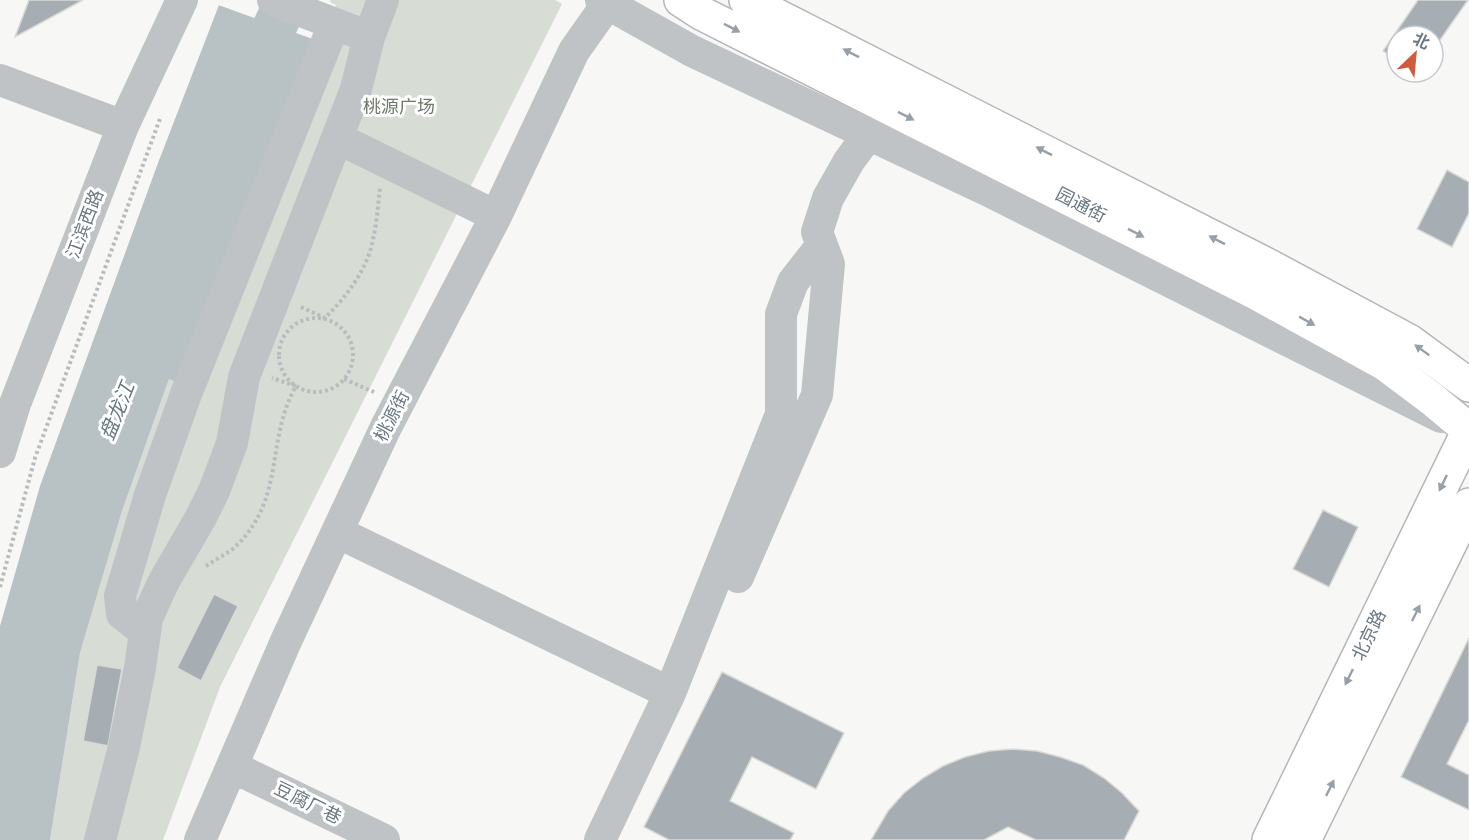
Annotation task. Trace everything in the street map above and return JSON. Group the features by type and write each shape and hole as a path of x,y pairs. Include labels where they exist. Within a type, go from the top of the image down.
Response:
{"main road":[{"name":"园通街","path":"681,0 701,13 1263,280 1409,341 1469,385"},
{"name":"园通街","path":"746,0 1263,280 1384,364 1469,430"},
{"name":"北京路","path":"1269,840 1469,430"},
{"name":"北京路","path":"1304,840 1469,505"}],"street":[{"name":"江滨西路","path":"0,452 15,404 123,126 182,0"},
{"path":"273,0 369,37"},
{"path":"100,840 124,747 147,618 164,580 201,519 214,491 232,443 244,377 356,89 369,37 383,0"},
{"path":"606,1 692,51 989,191 1469,430"},
{"name":"桃源街","path":"200,840 286,641 386,427 496,216 574,51 606,1"},
{"path":"145,632 122,614 120,596 150,495 186,394 332,23"},
{"path":"0,80 123,126"},
{"path":"712,638 818,395 829,264 817,232 828,198 849,160 869,134"},
{"path":"337,138 496,216"},
{"path":"600,840 670,693 781,414 782,314 793,282 822,245"},
{"path":"337,532 670,693"},
{"name":"豆腐厂巷","path":"232,767 384,840"}],"path":[{"path":"0,586 35,458 165,106"},
{"path":"325,318 344,297 363,266 373,241 384,160"},
{"path":"310,318 325,318 335,323 344,332 351,343 353,356 344,379 333,387 321,391 308,391 296,386 286,378 280,366 278,354 281,341 287,330 297,322 310,318"},
{"path":"200,569 235,547 255,524 267,498 274,470 280,423 296,386"}],"green space":[{"name":"桃源广场","path":"331,0 555,0 562,4 220,687 163,840 50,840 80,653 122,511 169,379 177,383 323,42 336,5 330,2"}],"water":[{"path":"219,5 316,40 178,383 169,379 122,511 80,653 50,840 0,840 0,626 40,486 158,163"}],"pier":[{"path":"218,2 317,38 316,40 216,4"}],"building":[{"path":"29,0 83,0 15,37"},
{"path":"1418,0 1468,0 1445,33 1445,24 1402,24"},
{"path":"1447,170 1469,182 1469,213 1452,247 1417,229"},
{"path":"1323,510 1358,527 1329,587 1293,569"},
{"path":"214,594 238,606 201,681 177,668"},
{"path":"1469,638 1469,720 1447,764 1469,775 1469,810 1401,777"},
{"path":"97,665 122,669 108,746 83,741"},
{"path":"722,672 844,733 816,789 752,757 730,801 794,833 790,840 669,840 644,827"},
{"path":"1013,749 1037,751 1060,757 1083,765 1104,778 1139,811 1124,840 1036,840 1008,827 984,840 871,840 888,811 904,793 923,778 965,757 989,751"}],"waterway":[{"name":"盘龙江","path":"250,80 287,0"}]}
